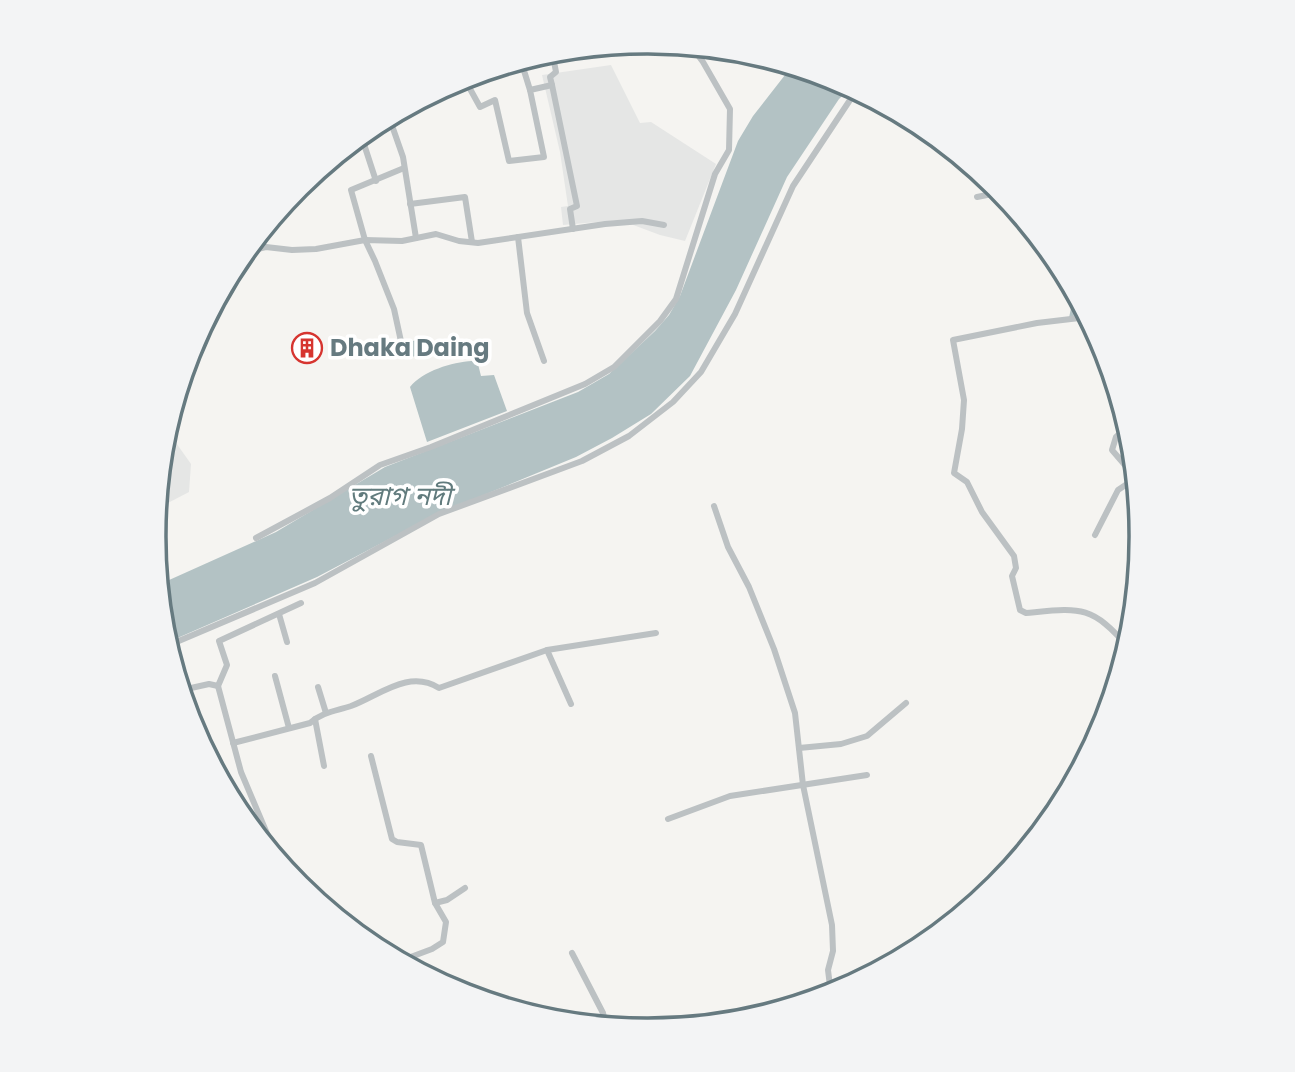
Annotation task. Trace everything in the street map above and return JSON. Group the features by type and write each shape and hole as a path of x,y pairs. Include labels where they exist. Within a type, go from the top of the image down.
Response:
{"street":[{"path":"256,538 330,498 380,465 457,437 585,384 614,367 660,321 676,299 715,174 729,150 730,109 698,57"},
{"path":"554,64 556,72 551,77 552,85 577,206 570,209 572,229"},
{"path":"470,89 480,107 495,100 509,161 544,157 524,71"},
{"path":"530,90 552,85"},
{"path":"178,641 315,583 439,514 582,461 629,436 673,402 701,372 735,314 793,186 850,100"},
{"path":"393,127 403,157 416,239"},
{"path":"365,146 376,181"},
{"path":"402,346 394,309 365,240 351,190 404,168"},
{"path":"977,197 988,195"},
{"path":"410,204 465,197 472,242"},
{"path":"261,248 316,249 365,240 402,241 436,234 472,242 642,221 664,225"},
{"path":"518,237 527,313 544,361"},
{"path":"1077,318 1037,323 953,340 964,400 954,472 967,482 982,512 1014,556 1016,568 1012,576 1020,610 1026,613 1082,611 1109,625 1119,636"},
{"path":"1119,435 1112,450 1123,463"},
{"path":"1096,535 1118,491 1126,485"},
{"path":"714,506 728,547 749,587 785,679 795,713 803,785 832,925 833,951 828,970 829,982"},
{"path":"219,641 302,603"},
{"path":"279,614 288,642"},
{"path":"211,627 227,665 218,686 242,772 262,825"},
{"path":"233,743 310,723 327,713 351,706 401,683 427,680 439,688 547,650 656,633"},
{"path":"547,650 571,704"},
{"path":"275,676 289,728"},
{"path":"190,688 209,684 218,686"},
{"path":"318,687 327,713"},
{"path":"799,748 841,744 867,736 906,703"},
{"path":"315,719 324,765"},
{"path":"371,756 392,839 421,845 435,903 446,922 443,942 413,956"},
{"path":"668,819 730,796 867,775"},
{"path":"435,903 447,900 465,888"},
{"path":"572,953 604,1016"}],"shaded area":[{"path":"611,65 640,123 651,122 716,164 685,241 620,220 563,225 561,207 568,206 560,152 542,75"},
{"path":"175,442 191,464 189,492 167,503"}],"water":[{"name":"তুরাগ নদী","path":"785,75 842,96 787,177 736,290 690,376 651,414 576,457 435,515 317,577 177,638 168,580 276,532 385,467 578,392 609,374 655,331 680,296 738,141 753,116"},
{"path":"1071,305 1076,315 1069,318"},
{"path":"432,340 436,351 403,359 407,342"},
{"path":"472,361 478,364 481,376 494,375 507,411 427,442 410,387 422,376 438,368"}],"place":[{"name":"Dhaka Daing","path":"307,348"}]}
